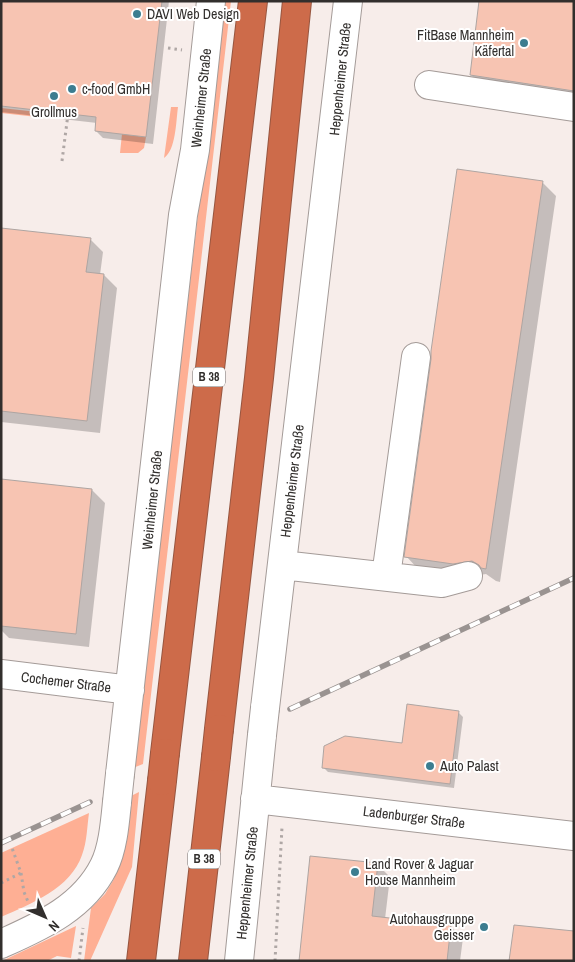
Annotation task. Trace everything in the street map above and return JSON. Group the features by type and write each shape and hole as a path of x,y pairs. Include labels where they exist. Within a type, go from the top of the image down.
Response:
{"highway":[{"name":"B 38","path":"140,961 253,1"},
{"name":"B 38","path":"192,961 259,378 297,1"}],"street":[{"name":"Weinheimer Straße","path":"1,944 64,913 86,893 104,866 114,832 183,214 195,150 211,1"},
{"name":"Heppenheimer Straße","path":"239,961 265,708 348,1"},
{"path":"429,85 574,106"},
{"path":"386,576 416,357"},
{"path":"282,565 442,583 468,576"},
{"name":"Cochemer Straße","path":"1,674 130,690"},
{"name":"Ladenburger Straße","path":"255,799 574,836"}],"path":[{"path":"62,161 68,114"},
{"path":"275,961 282,802"},
{"path":"12,848 21,873 24,892 31,908"},
{"path":"1,883 21,873"},
{"path":"79,961 80,955"}],"shaded area":[{"path":"223,1 231,1 143,764 133,768"},
{"path":"171,107 178,107 176,127 171,149 164,158"},
{"path":"1,108 47,113 46,118 1,113"},
{"path":"122,134 146,137 144,148 138,153 120,153"},
{"path":"139,792 132,867 90,961 84,961 91,908 105,894 114,879 123,851 131,796"},
{"path":"89,813 84,850 77,867 69,877 49,894 1,917 1,853"},
{"path":"76,926 71,958 57,956 47,961 2,961"}],"building":[{"path":"1,1 162,1 146,137 95,131 96,117 1,106"},
{"name":"FitBase Mannheim Käfertal","path":"479,1 574,1 574,91 470,75"},
{"path":"457,169 543,181 486,569 481,568 472,561 453,564 404,557"},
{"path":"1,228 91,238 86,272 104,274 87,421 1,411"},
{"path":"1,479 92,489 76,634 1,626"},
{"path":"407,704 459,711 450,784 322,768 324,746 345,736 402,743"},
{"path":"310,856 378,863 372,916 451,925 447,961 299,961"},
{"path":"514,925 574,931 574,961 509,961"}],"railway":[{"path":"290,709 574,578"},
{"path":"1,843 90,802"}],"place":[{"name":"DAVI Web Design","path":"137,14"},
{"name":"FitBase Mannheim Käfertal","path":"524,43"},
{"name":"c-food GmbH","path":"72,89"},
{"name":"Grollmus","path":"54,96"},
{"name":"Auto Palast","path":"430,766"},
{"name":"Land Rover & Jaguar House Mannheim","path":"355,872"},
{"name":"Autohausgruppe Geisser","path":"484,927"}]}
